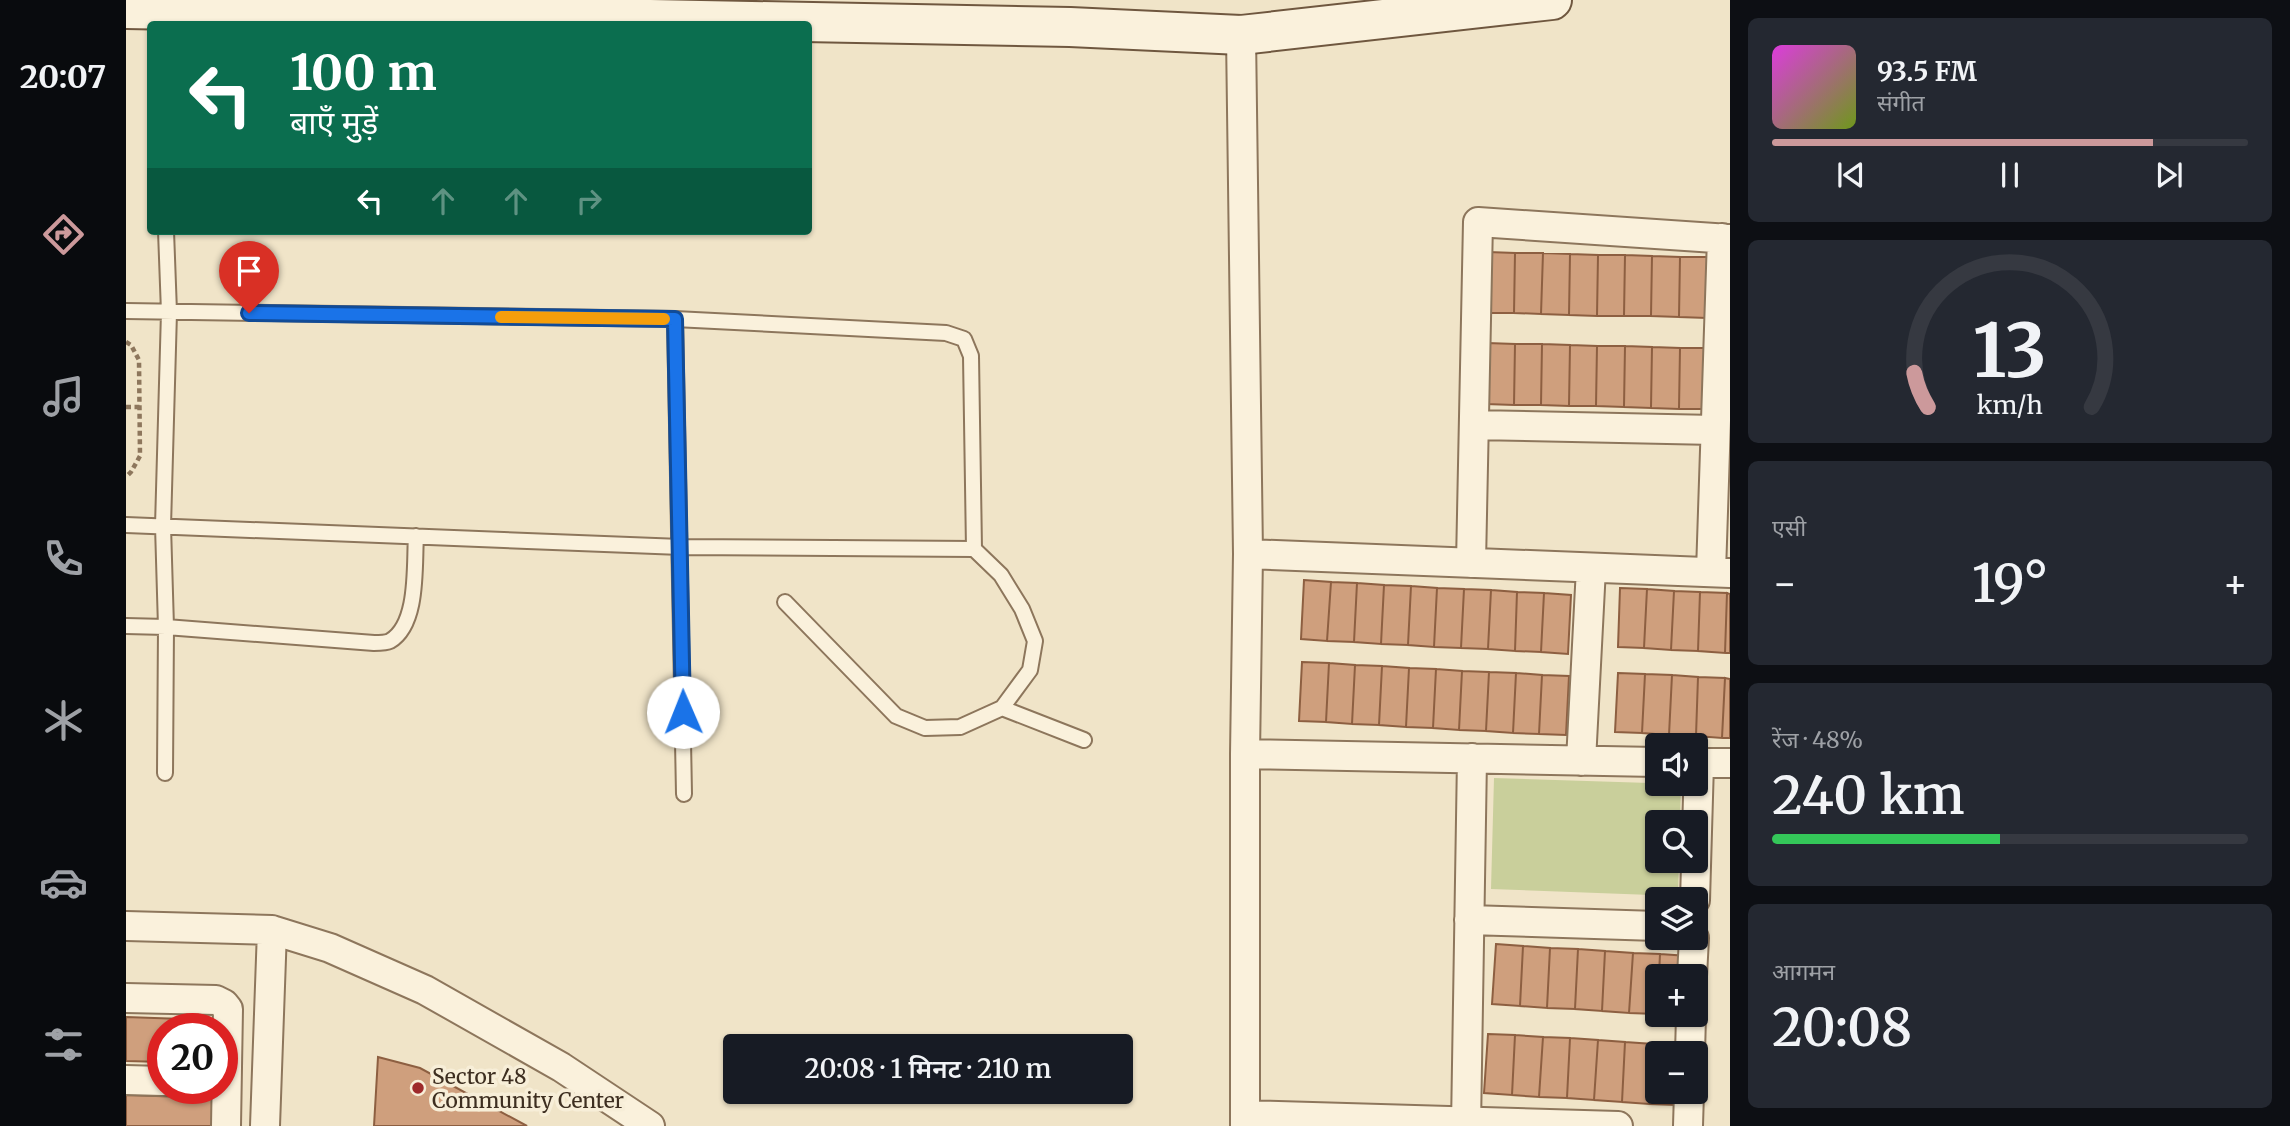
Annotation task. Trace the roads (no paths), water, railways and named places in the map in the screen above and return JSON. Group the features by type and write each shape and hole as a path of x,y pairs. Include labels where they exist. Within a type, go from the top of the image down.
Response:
{"main road":[{"path":"812,24 1056,27 1241,35 1552,0"},
{"path":"146,14 636,21"}],"street":[{"path":"1241,35 1248,554 1245,1121 1618,1126"},
{"path":"1248,554 1591,568 1720,573 1715,430 1726,238 1478,222 1471,563"},
{"path":"1474,425 1715,430"},
{"path":"1581,761 1591,568"},
{"path":"1245,754 1645,762"},
{"path":"1466,1124 1472,758"},
{"path":"1708,763 1730,763"},
{"path":"1695,887 1697,796"},
{"path":"1469,920 1645,926"},
{"path":"126,926 272,930 330,948 425,990 561,1067 650,1126"},
{"path":"265,1126 272,930"},
{"path":"126,998 216,1000 224,1004 228,1013"},
{"path":"126,1080 147,1081"},
{"path":"226,1104 226,1126"},
{"path":"1688,1126 1689,1104"}],"lane":[{"path":"166,235 169,312 163,526 166,773"},
{"path":"126,311 675,319 946,333 964,339 971,356 974,549"},
{"path":"675,319 684,794"},
{"path":"126,525 681,547 974,549 1001,575 1022,609 1035,641 1030,670 1002,708 960,727 925,729 896,716 785,602"},
{"path":"126,626 389,642 401,630 410,614 416,536"},
{"path":"1002,708 1084,740"}],"place":[{"name":"Sector 48 Community Center","path":"418,1088"}]}
